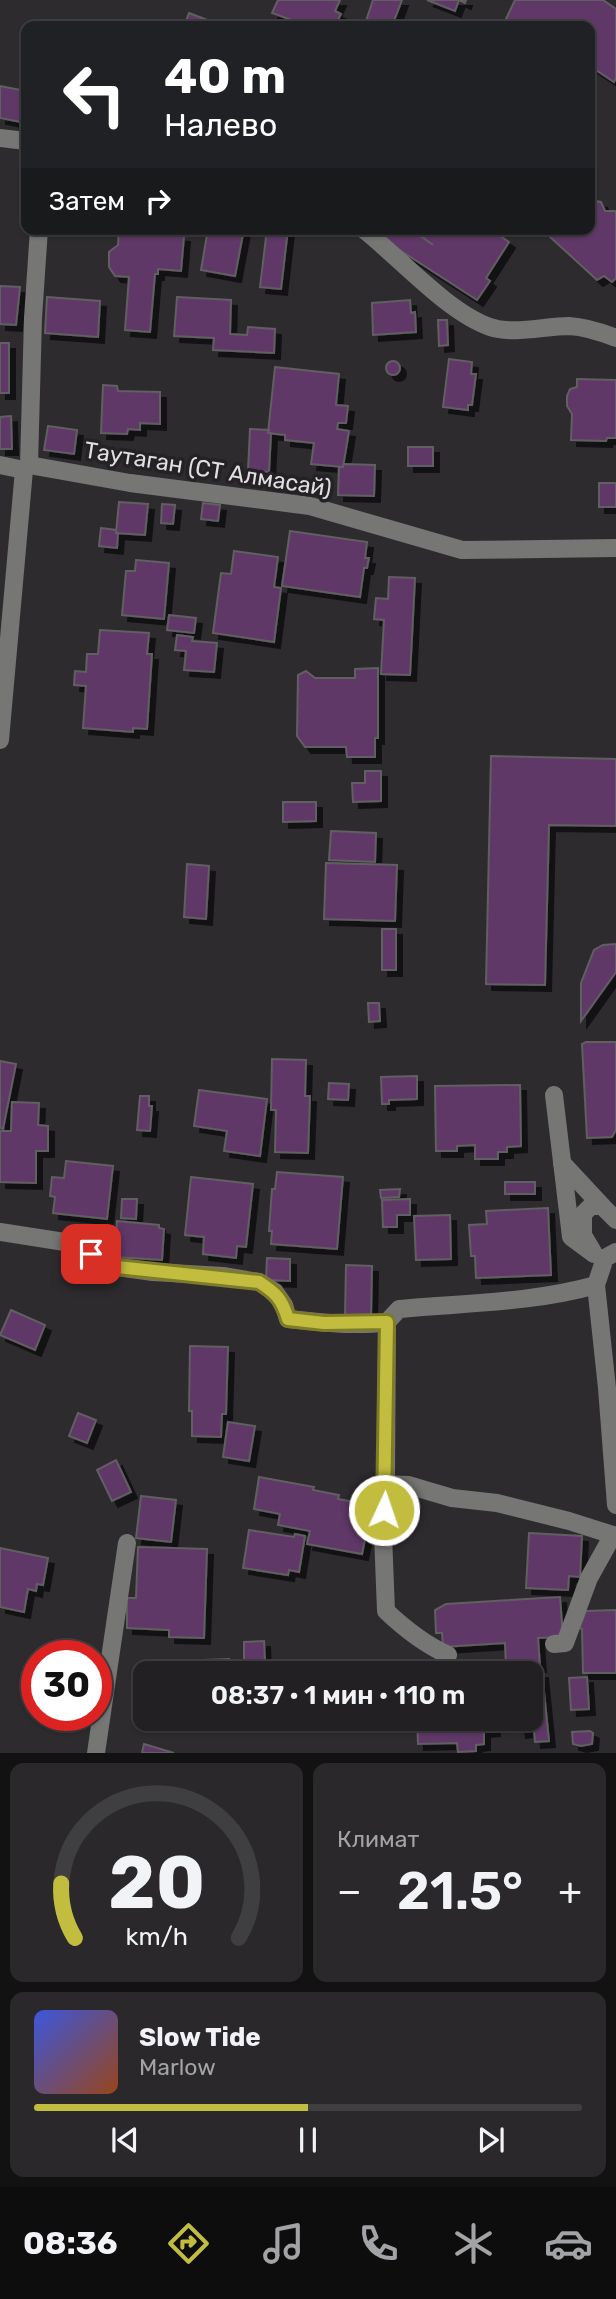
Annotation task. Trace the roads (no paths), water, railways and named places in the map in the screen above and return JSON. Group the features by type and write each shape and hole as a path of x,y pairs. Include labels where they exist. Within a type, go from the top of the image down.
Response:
{"street":[{"path":"0,138 21,140"},
{"path":"0,740 26,467 39,235"},
{"path":"370,235 467,316 491,327 516,330 571,326 616,338"},
{"name":"Таутаган (СТ Алмасай)","path":"0,465 310,506 463,550 616,548"},
{"path":"554,1095 571,1237 605,1255"},
{"path":"562,1163 616,1220"},
{"path":"603,1206 591,1206 583,1214 583,1235 605,1255"},
{"path":"0,1232 71,1243 117,1267 259,1282 275,1292 288,1319 324,1323 387,1322"},
{"path":"605,1255 596,1285 616,1505"},
{"path":"448,1655 405,1629 386,1611 383,1535 387,1322 399,1308 515,1299 575,1291 596,1285"},
{"path":"385,1484 408,1485 452,1498 497,1503 615,1536 589,1578 565,1643 554,1644"},
{"path":"96,1753 127,1543"}]}
